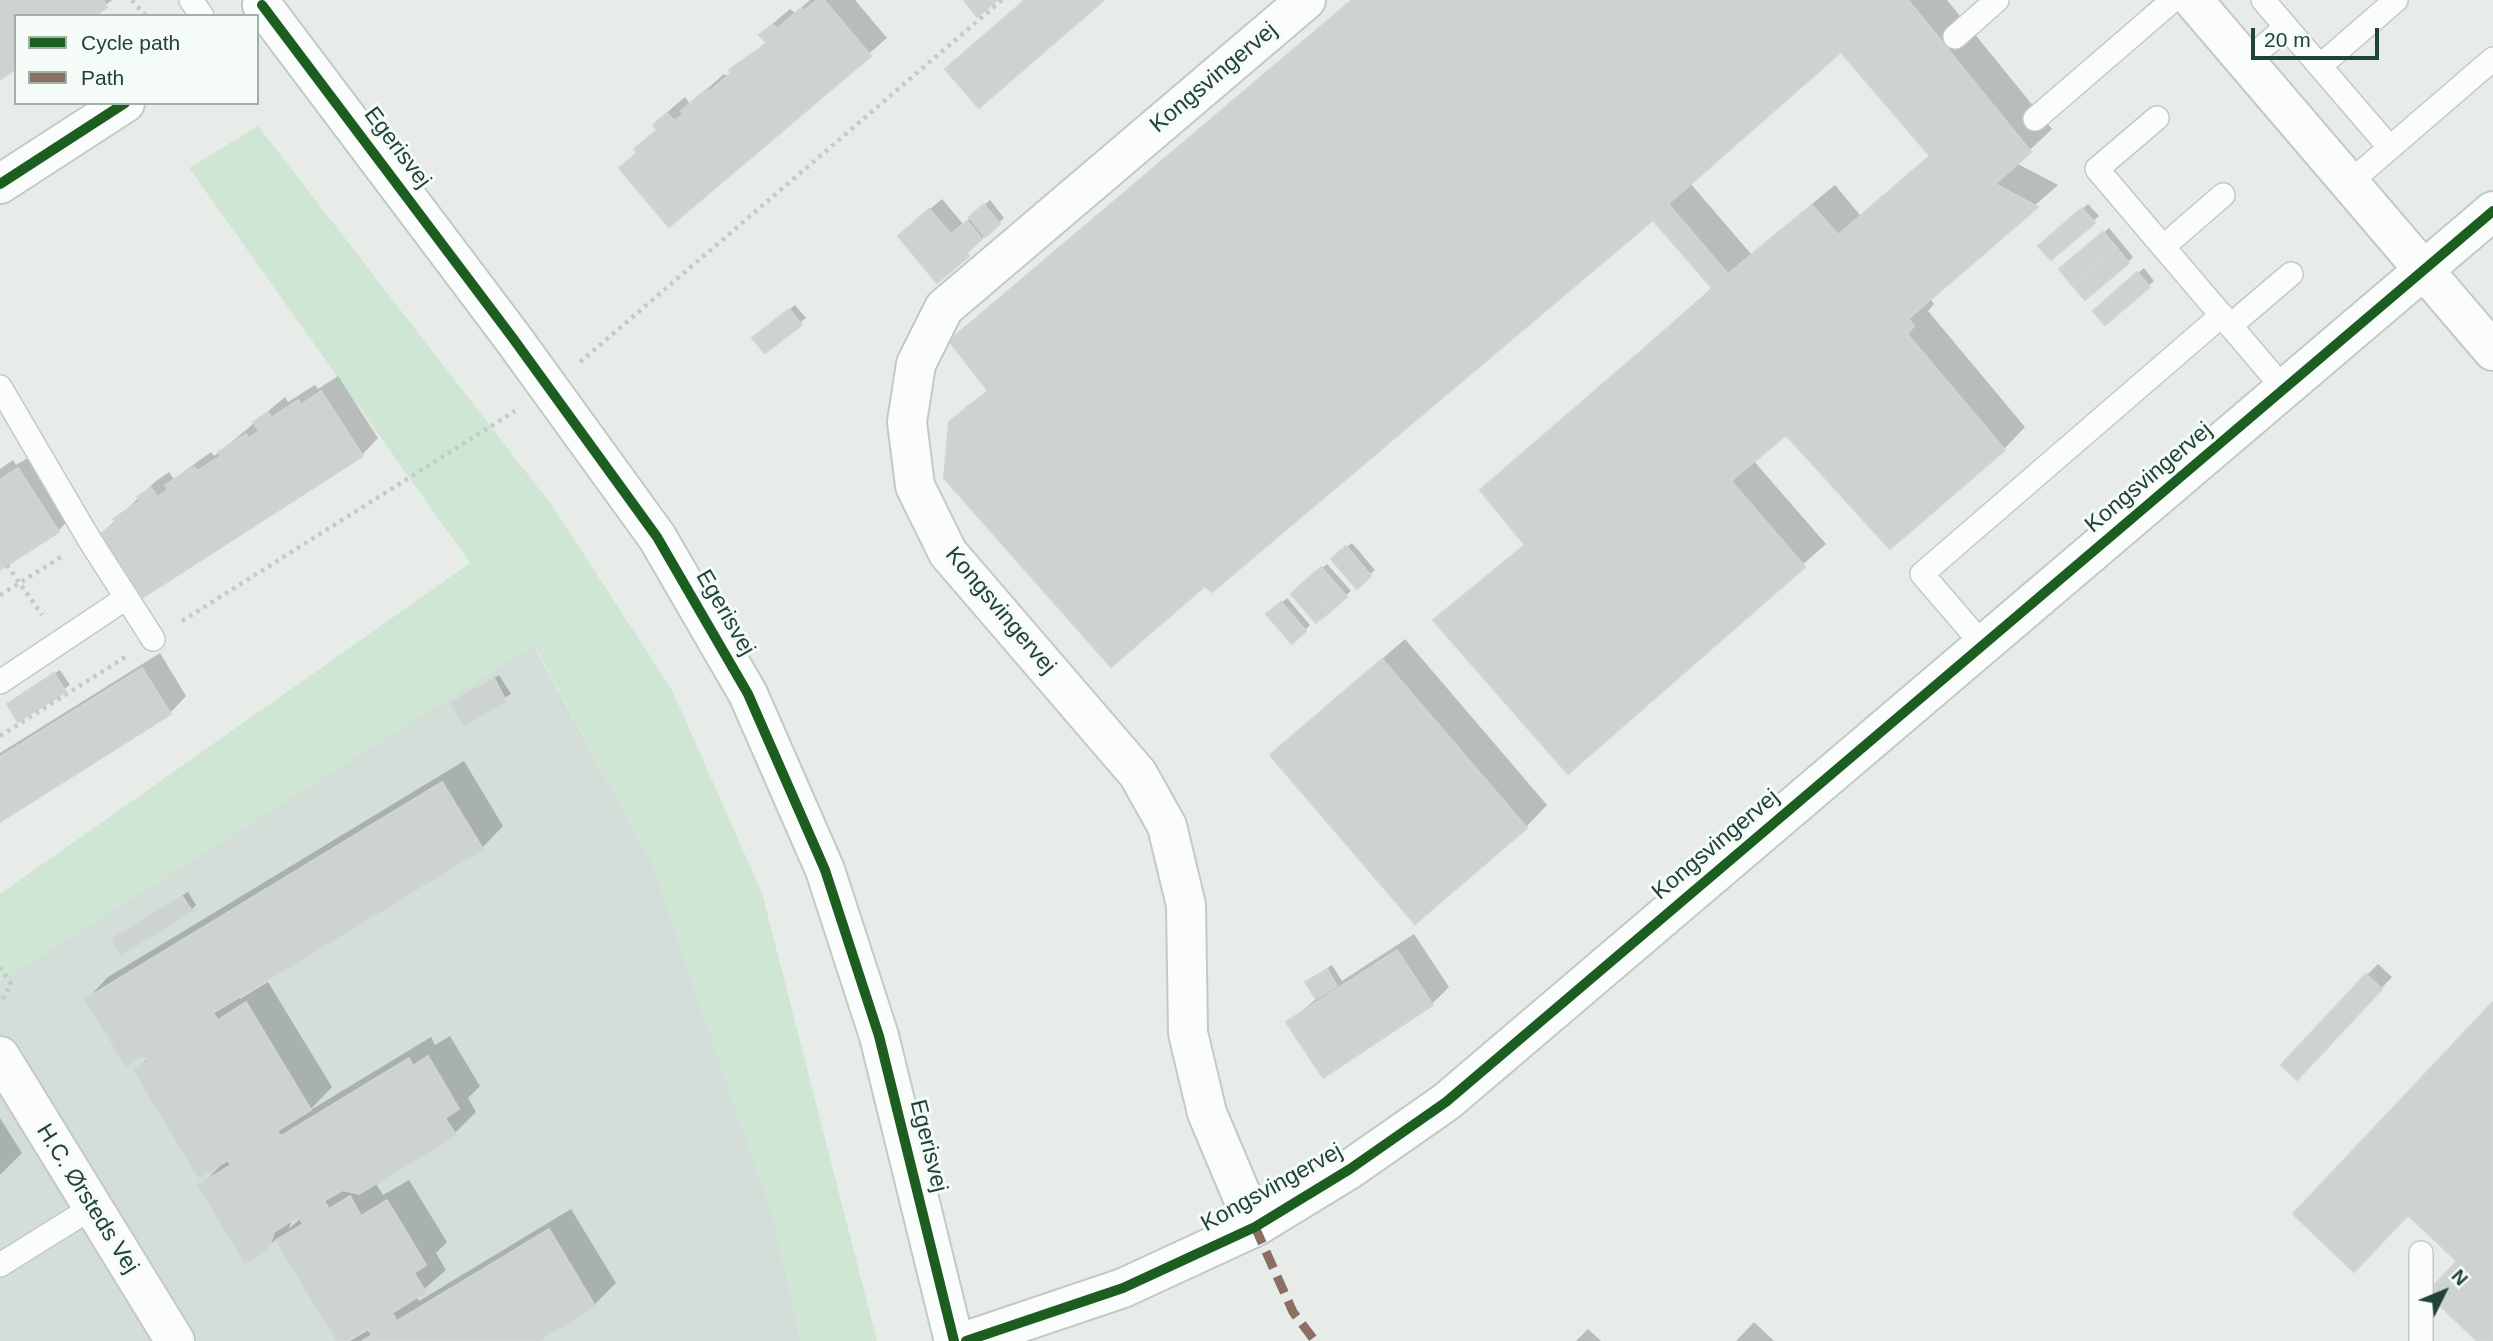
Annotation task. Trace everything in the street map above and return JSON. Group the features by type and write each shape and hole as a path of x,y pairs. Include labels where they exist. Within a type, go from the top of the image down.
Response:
{"street":[{"name":"Kongsvingervej","path":"1255,1227 1207,1113 1188,1033 1186,905 1167,826 1138,774 948,553 915,486 907,422 916,364 944,308 1306,0"},
{"path":"2193,0 2493,351"},
{"name":"Egerisvej","path":"260,7 504,326 657,537 748,694 825,870 879,1036 954,1341"},
{"path":"0,184 122,105"},
{"name":"Kongsvingervej","path":"967,1341 1123,1288 1255,1227 1350,1169 1446,1102 2425,272 2493,211"},
{"name":"H.C. Ørsteds Vej","path":"0,1056 175,1341"}],"lane":[{"path":"1955,37 1997,0"},
{"path":"2035,119 2174,0"},
{"path":"2263,0 2390,148"},
{"path":"2320,66 2396,0"},
{"path":"2246,62 2286,27"},
{"path":"2349,183 2493,59"},
{"path":"2157,118 2097,169 2286,390"},
{"path":"2163,247 2223,195"},
{"path":"1984,646 1922,574 2226,321 2291,274"},
{"path":"0,387 89,539 153,639"},
{"path":"0,682 127,598"},
{"path":"0,1265 93,1207"},
{"path":"2421,1253 2421,1341"}],"path":[{"path":"132,0 144,14"},
{"path":"0,596 89,539"},
{"path":"7,565 61,642"},
{"path":"0,967 11,984 0,1004"}],"shaded area":[{"path":"533,645 651,860 775,1223 801,1341 0,1341 0,981"}],"green space":[{"path":"258,126 553,507 672,690 762,893 877,1341 801,1341 775,1223 651,860 534,645 0,981 0,894 470,563 189,168"}],"building":[{"path":"0,0 103,0 107,7 98,14 14,14 14,70 0,80"},
{"path":"817,0 824,0 871,56 669,227 619,168 637,153 634,149 657,130 653,125 667,113 674,121 684,114 681,111 707,89 709,92 731,73 729,70 767,43 759,35 773,24 777,29 801,8 804,11"},
{"path":"964,0 997,0 977,17"},
{"path":"1025,0 1104,0 979,108 945,69"},
{"path":"1352,0 1908,0 2031,152 1995,184 2038,207 1908,319 1914,326 1907,334 2005,450 1890,549 1786,435 1731,481 1805,567 1568,774 1433,620 1525,545 1480,490 1713,289 1653,220 1212,592 1205,586 1111,667 944,478 949,422 988,391 949,341","holes":["1841,52 1930,156 1838,235 1812,205 1728,274 1668,204"]},
{"path":"984,204 1000,224 985,237 969,217"},
{"path":"2082,208 2095,223 2051,260 2038,246"},
{"path":"929,209 951,234 967,221 982,239 966,253 969,256 937,283 898,236"},
{"path":"2103,232 2116,247 2072,285 2059,269"},
{"path":"2117,248 2129,263 2085,300 2073,286"},
{"path":"2137,272 2150,287 2105,325 2093,311"},
{"path":"789,309 802,325 765,353 752,338"},
{"path":"321,391 363,456 139,600 97,536 116,523 113,519 140,501 137,497 151,488 158,497 168,490 165,485 194,467 197,471 221,456 218,452 246,434 249,438 259,431 253,422 268,412 271,418 298,400 301,405"},
{"path":"18,468 59,532 0,570 0,480"},
{"path":"1346,546 1371,576 1357,589 1331,559"},
{"path":"1321,567 1347,597 1332,610 1306,580"},
{"path":"1305,581 1331,611 1316,623 1291,594"},
{"path":"1281,602 1306,631 1292,644 1266,614"},
{"path":"1382,659 1527,828 1415,924 1270,755"},
{"path":"142,668 171,714 0,822 0,757"},
{"path":"54,673 66,692 18,722 7,704"},
{"path":"494,678 506,701 464,725 451,703"},
{"path":"442,782 483,849 213,1013 218,1020 246,1002 311,1110 277,1131 281,1136 409,1058 413,1066 428,1056 459,1109 445,1118 456,1135 359,1194 343,1190 324,1201 329,1209 350,1196 361,1216 387,1200 426,1265 414,1273 426,1292 392,1313 397,1321 549,1229 595,1306 538,1341 362,1341 372,1335 367,1328 345,1341 337,1341 276,1240 303,1224 299,1216 274,1232 269,1248 245,1263 198,1185 231,1165 228,1160 199,1178 134,1070 148,1061 144,1055 126,1066 85,999"},
{"path":"182,896 192,911 121,955 112,939"},
{"path":"1397,950 1433,1005 1323,1078 1286,1022"},
{"path":"1327,969 1337,986 1316,999 1305,982"},
{"path":"2366,974 2382,989 2297,1080 2281,1065"},
{"path":"2493,1002 2493,1341 2477,1341 2427,1293 2457,1261 2408,1215 2354,1272 2293,1214"}],"marked path":[{"path":"1255,1227 1293,1312 1315,1341"}],"cycle path":[{"path":"262,5 512,337 657,537 748,694 825,870 879,1036 954,1341"},
{"path":"0,184 122,105"},
{"path":"966,1341 1123,1288 1255,1227 1350,1169 1446,1102 2493,211"}]}
